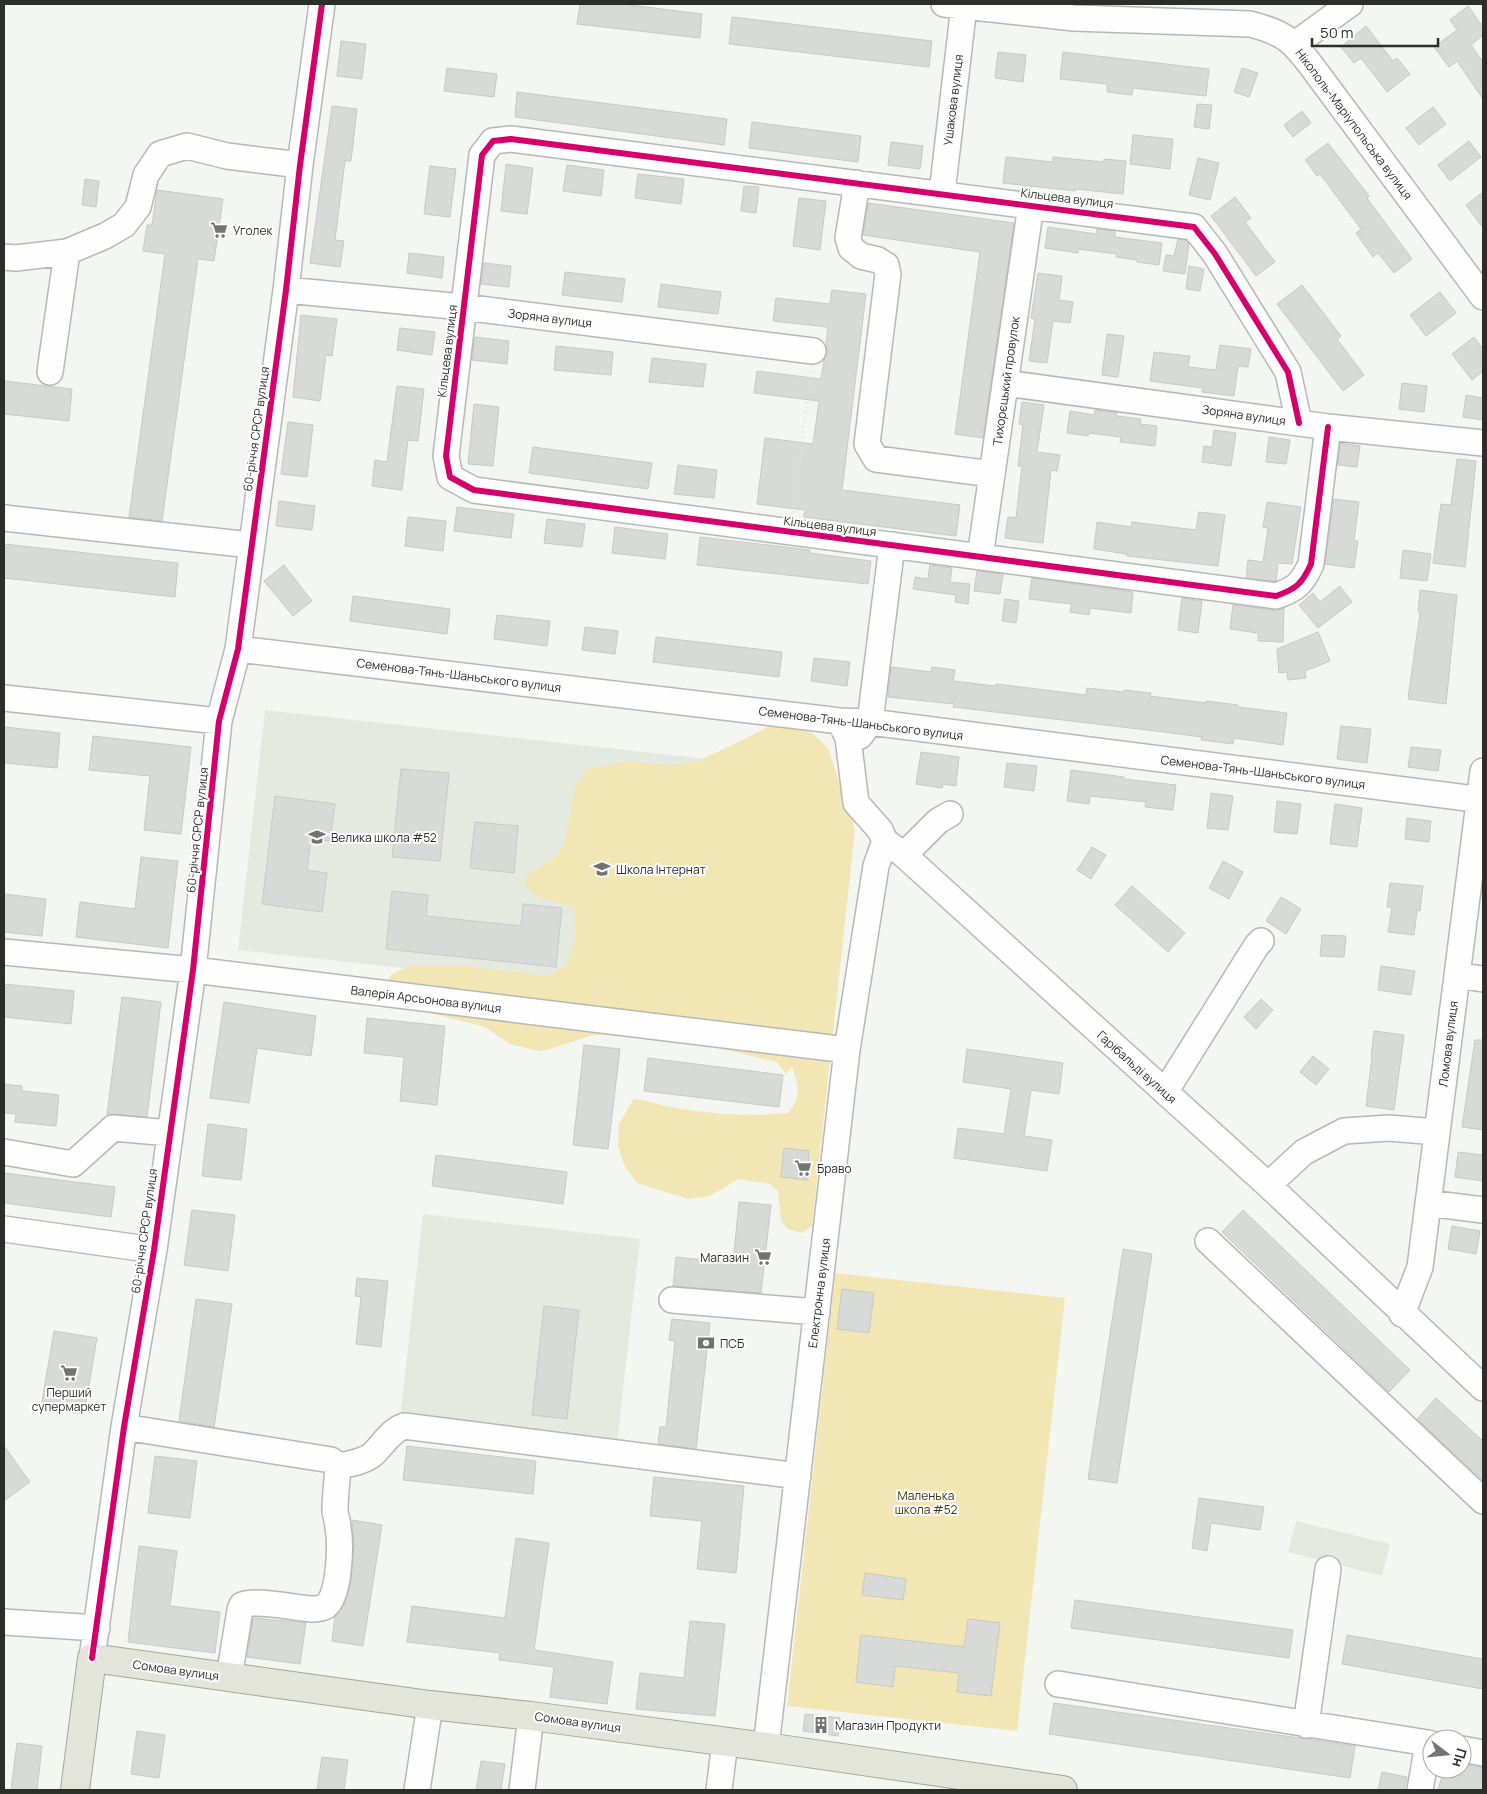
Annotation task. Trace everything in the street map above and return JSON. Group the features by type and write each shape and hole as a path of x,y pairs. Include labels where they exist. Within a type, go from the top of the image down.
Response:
{"main road":[{"name":"Сомова вулиця","path":"92,1658 430,1705 766,1746 1048,1789"},
{"name":"60-річчя СРСР вулиця","path":"75,1790 92,1658"}],"street":[{"name":"60-річчя СРСР вулиця","path":"92,1658 124,1427 154,1250 193,970 219,720 238,649 322,4"},
{"path":"1295,44 1350,4"},
{"name":"Нікополь-Маріупольська вулиця","path":"954,5 1074,11 1250,24 1270,29 1295,44 1483,297"},
{"name":"Ушакова вулиця","path":"942,193 954,5"},
{"name":"Кільцева вулиця","path":"1299,423 1288,372 1215,254 1194,227 942,193 511,139 493,140 482,155 446,456 450,477 474,490 1276,596 1292,590 1304,579 1311,564 1328,427"},
{"path":"4,257 16,258 67,252 105,236 124,225 138,207 146,175 160,154 187,146 227,156 300,165"},
{"path":"857,183 848,238 851,248 861,256 878,260 886,265 888,274 867,444 876,459 992,474"},
{"name":"Тихорєцький провулок","path":"980,557 1031,205"},
{"path":"50,372 67,252"},
{"name":"Зоряна вулиця","path":"286,290 463,308 813,351"},
{"name":"Зоряна вулиця","path":"1005,383 1328,427 1483,443"},
{"path":"4,518 251,546"},
{"path":"850,751 870,722 892,545"},
{"name":"Семенова-Тянь-Шаньського вулиця","path":"238,649 840,721 870,722 1481,800"},
{"path":"4,698 219,720"},
{"name":"Гарібальді вулиця","path":"840,721 848,738 856,804 894,848 1268,1185 1402,1314 1483,1388"},
{"name":"Ломова вулиця","path":"1402,1314 1420,1267 1481,800 1483,771"},
{"path":"894,848 950,814"},
{"name":"Електронна вулиця","path":"766,1746 847,1050 876,866 894,848"},
{"path":"1165,1092 1233,982 1261,941"},
{"name":"Валерія Арсьонова вулиця","path":"4,952 193,970 847,1050"},
{"path":"1457,975 1483,979"},
{"path":"4,1152 73,1164 112,1128 170,1134"},
{"path":"1268,1185 1304,1152 1344,1131 1389,1128 1437,1132"},
{"path":"1428,1203 1483,1210"},
{"path":"4,1228 154,1250"},
{"path":"1208,1241 1483,1501"},
{"path":"672,1300 817,1312"},
{"path":"338,1466 367,1458 396,1429 404,1426 798,1476"},
{"path":"124,1427 331,1460 338,1466"},
{"path":"228,1677 242,1606 256,1602 278,1606 318,1609 326,1606 331,1599 336,1585 339,1554 338,1527 335,1514 338,1466"},
{"path":"1306,1725 1328,1569"},
{"path":"4,1622 97,1628"},
{"path":"1058,1684 1422,1743"},
{"path":"417,1790 430,1705"},
{"path":"522,1790 531,1716"},
{"path":"719,1790 725,1742"}],"path":[{"path":"791,532 813,351"}],"shaded area":[{"name":"Школа Інтернат","path":"265,710 834,773 807,1013 238,950"},
{"path":"423,1214 640,1239 617,1444 400,1419"},
{"path":"1296,1521 1390,1544 1382,1576 1288,1552"}],"green space":[{"path":"772,725 792,725 813,734 828,748 855,830 812,1226 802,1233 787,1229 781,1221 778,1191 770,1184 738,1179 710,1196 688,1199 637,1183 624,1165 618,1145 619,1124 634,1098 710,1113 749,1115 788,1113 796,1101 798,1091 792,1067 786,1074 777,1062 706,1045 623,1032 590,1036 540,1051 510,1044 485,1027 394,1004 386,986 390,976 408,966 469,966 549,976 566,966 576,935 575,914 569,906 539,897 524,885 526,875 553,859 565,842 574,789 586,770 626,761 668,765 699,761"},
{"name":"Маленька школа #52","path":"835,1273 1065,1298 1017,1731 787,1706"}],"building":[{"path":"580,4 622,4 702,14 700,38 577,24"},
{"path":"1468,6 1483,27 1483,35 1471,45 1483,62 1483,99 1457,61 1449,67 1434,47 1457,30 1450,20"},
{"path":"732,17 932,41 929,67 729,44"},
{"path":"1366,26 1393,61 1397,58 1410,74 1387,92 1361,58 1354,63 1341,47"},
{"path":"341,41 366,44 362,79 337,76"},
{"path":"998,52 1026,55 1023,82 995,78"},
{"path":"1063,52 1209,69 1206,96 1133,88 1132,95 1107,92 1107,84 1060,79"},
{"path":"447,68 497,74 494,97 444,91"},
{"path":"1242,68 1258,73 1249,97 1234,92"},
{"path":"517,92 727,119 724,145 515,117"},
{"path":"1197,104 1212,105 1209,129 1194,127"},
{"path":"332,106 357,109 351,161 345,161 335,240 344,241 340,267 310,263"},
{"path":"1433,107 1446,124 1419,145 1406,128"},
{"path":"1302,111 1311,123 1293,137 1284,125"},
{"path":"752,122 861,136 858,162 749,148"},
{"path":"1133,135 1173,139 1170,169 1130,164"},
{"path":"1469,141 1481,157 1450,181 1438,165"},
{"path":"891,142 923,146 920,169 888,165"},
{"path":"1328,143 1369,196 1367,198 1412,259 1394,273 1378,253 1373,257 1356,233 1361,229 1320,174 1317,176 1305,160"},
{"path":"1006,157 1053,162 1053,157 1103,162 1104,159 1126,161 1123,194 1003,183"},
{"path":"1198,158 1219,163 1210,200 1189,195"},
{"path":"506,164 533,168 527,214 501,211"},
{"path":"567,165 604,170 601,196 563,191"},
{"path":"430,166 456,169 450,217 424,214"},
{"path":"638,174 684,179 681,204 635,198"},
{"path":"85,179 99,181 96,207 82,205"},
{"path":"744,186 759,187 756,213 741,211"},
{"path":"157,190 223,199 214,261 198,259 162,521 129,517 165,254 143,251 147,225 152,225"},
{"path":"1483,192 1483,228 1466,205"},
{"path":"1235,197 1251,218 1245,222 1275,262 1256,276 1211,216"},
{"path":"799,198 826,201 820,250 793,246"},
{"path":"868,203 1014,223 983,438 955,434 980,252 863,235"},
{"path":"1048,227 1096,234 1097,229 1115,231 1115,237 1162,243 1159,265 1116,257 1117,254 1078,249 1078,253 1045,248"},
{"path":"1178,239 1186,240 1189,244 1185,274 1163,271 1166,255 1174,256"},
{"path":"409,253 444,257 442,278 407,273"},
{"path":"484,263 511,266 509,287 481,284"},
{"path":"1189,266 1204,269 1200,291 1186,289"},
{"path":"565,272 625,279 622,302 562,295"},
{"path":"1038,273 1062,276 1059,300 1073,302 1070,323 1053,321 1047,363 1029,361 1035,319 1031,318"},
{"path":"661,284 721,292 718,314 658,307"},
{"path":"1302,285 1341,336 1337,339 1364,375 1343,391 1277,304"},
{"path":"832,290 866,294 842,490 960,505 956,536 804,517 805,510 757,504 765,438 813,444 819,401 754,393 757,371 821,379 827,352 828,327 773,321 776,298 830,304"},
{"path":"1440,292 1456,313 1426,336 1410,315"},
{"path":"301,315 337,319 332,356 326,355 320,401 293,397"},
{"path":"400,328 435,332 432,355 397,350"},
{"path":"1107,334 1124,336 1118,377 1102,375"},
{"path":"475,337 509,341 507,364 472,360"},
{"path":"1474,337 1483,349 1483,371 1472,380 1452,354"},
{"path":"1220,345 1251,349 1248,367 1238,366 1234,396 1202,392 1203,388 1150,381 1154,352 1190,356 1188,367 1216,370"},
{"path":"556,346 613,352 611,375 554,370"},
{"path":"652,358 706,364 703,387 649,382"},
{"path":"4,381 72,389 69,421 4,414"},
{"path":"1402,383 1427,386 1424,412 1399,409"},
{"path":"397,386 424,389 418,441 408,440 402,490 372,486 375,460 387,462"},
{"path":"1466,395 1483,398 1483,420 1463,417"},
{"path":"1022,402 1044,405 1037,452 1060,455 1057,471 1051,470 1043,543 1005,538 1008,517 1016,518 1022,466 1018,466 1023,425 1019,424"},
{"path":"474,404 499,407 493,466 468,464"},
{"path":"1095,410 1117,413 1116,416 1141,419 1140,424 1157,426 1155,446 1120,442 1121,437 1089,433 1088,436 1067,433 1070,411 1094,415"},
{"path":"288,422 313,425 307,477 281,474"},
{"path":"1214,430 1236,433 1231,466 1202,462 1204,446 1212,447"},
{"path":"1269,437 1290,440 1286,464 1266,462"},
{"path":"1340,443 1360,446 1357,467 1338,465"},
{"path":"533,447 652,463 648,489 529,473"},
{"path":"1457,459 1476,461 1465,567 1433,563 1441,504 1451,505"},
{"path":"678,465 717,470 714,498 674,494"},
{"path":"1334,499 1359,502 1354,541 1358,541 1354,568 1325,564"},
{"path":"279,501 315,506 312,530 276,526"},
{"path":"1267,502 1301,507 1292,564 1278,563 1276,581 1246,578 1248,560 1263,562 1268,528 1263,527"},
{"path":"457,507 514,514 511,538 454,531"},
{"path":"1199,512 1225,515 1218,566 1127,556 1127,554 1094,549 1097,522 1131,527 1132,522 1196,530"},
{"path":"408,517 446,521 443,551 405,546"},
{"path":"547,519 585,524 582,547 544,543"},
{"path":"615,527 668,534 665,559 612,553"},
{"path":"700,537 810,550 810,553 871,561 868,584 697,565"},
{"path":"4,544 178,563 175,597 4,578"},
{"path":"1403,550 1431,554 1427,581 1400,578"},
{"path":"284,565 312,601 293,616 264,581"},
{"path":"930,565 952,568 950,582 970,584 968,604 955,602 956,595 913,589 915,577 928,579"},
{"path":"977,571 1003,574 1000,594 974,591"},
{"path":"1032,578 1133,592 1131,613 1090,608 1089,615 1070,612 1072,604 1029,599"},
{"path":"1340,586 1352,602 1318,628 1299,605 1313,593 1320,602"},
{"path":"1420,590 1457,595 1446,704 1408,699 1420,613 1418,612"},
{"path":"353,596 450,609 447,634 350,621"},
{"path":"1182,598 1202,601 1198,633 1178,630"},
{"path":"1005,599 1019,601 1016,623 1002,621"},
{"path":"1233,605 1274,610 1284,608 1283,642 1258,641 1258,633 1230,629"},
{"path":"497,615 550,621 547,646 494,639"},
{"path":"585,627 618,631 615,654 582,650"},
{"path":"1318,632 1330,661 1305,671 1306,678 1288,680 1287,672 1279,673 1277,649"},
{"path":"656,637 782,652 779,677 653,662"},
{"path":"814,658 850,662 847,686 811,681"},
{"path":"891,667 931,672 932,667 955,670 953,681 995,686 996,684 1086,695 1087,688 1123,692 1124,690 1151,693 1150,696 1206,703 1206,701 1287,713 1283,745 1234,738 1233,744 1201,740 1202,737 953,707 954,704 888,697"},
{"path":"1341,726 1371,729 1367,763 1337,759"},
{"path":"4,727 60,733 57,768 4,763"},
{"path":"93,736 191,747 181,834 144,830 150,776 89,770"},
{"path":"1411,747 1441,750 1438,771 1408,767"},
{"path":"921,752 959,757 956,786 943,784 942,788 916,784"},
{"path":"1007,763 1037,766 1034,791 1004,787"},
{"path":"401,769 449,773 440,861 392,857"},
{"path":"1071,770 1176,785 1173,810 1145,807 1146,802 1090,796 1089,804 1067,801"},
{"path":"1211,793 1233,796 1228,830 1207,828"},
{"path":"275,796 335,804 330,841 311,839 307,870 327,873 322,912 262,904"},
{"path":"1277,801 1301,804 1297,834 1274,832"},
{"path":"1335,804 1362,808 1357,847 1330,844"},
{"path":"1407,818 1431,821 1429,842 1405,839"},
{"path":"475,822 518,826 514,873 470,868"},
{"path":"1092,847 1106,855 1091,879 1077,870"},
{"path":"141,857 178,861 168,948 76,937 80,902 135,909"},
{"path":"1223,861 1243,872 1229,899 1209,888"},
{"path":"1390,883 1423,886 1420,911 1417,910 1414,935 1388,932 1392,907 1387,907"},
{"path":"1132,886 1185,933 1168,952 1115,905"},
{"path":"392,891 428,895 426,916 521,926 523,904 562,908 556,967 386,949"},
{"path":"4,894 46,899 42,936 4,932"},
{"path":"1281,897 1301,909 1286,934 1266,921"},
{"path":"1322,935 1346,936 1344,957 1320,956"},
{"path":"1381,966 1415,971 1411,995 1378,990"},
{"path":"4,984 74,991 71,1024 4,1017"},
{"path":"122,997 161,1002 147,1117 107,1115"},
{"path":"1261,999 1273,1010 1256,1029 1244,1017"},
{"path":"224,1002 316,1016 311,1056 257,1048 249,1103 210,1098"},
{"path":"367,1018 445,1026 437,1105 400,1101 404,1057 364,1053"},
{"path":"1374,1031 1404,1035 1394,1110 1366,1106"},
{"path":"1475,1040 1483,1040 1483,1130 1462,1127"},
{"path":"584,1045 620,1049 608,1149 573,1145"},
{"path":"967,1049 1063,1063 1059,1094 1031,1090 1024,1136 1052,1140 1047,1171 954,1158 958,1128 1004,1134 1011,1089 963,1082"},
{"path":"1313,1056 1329,1069 1316,1085 1300,1072"},
{"path":"648,1058 783,1075 779,1107 644,1091"},
{"path":"4,1084 22,1086 22,1091 59,1095 56,1126 15,1122 16,1114 4,1113"},
{"path":"208,1124 247,1129 241,1180 202,1176"},
{"path":"784,1148 809,1151 807,1180 781,1177"},
{"path":"1458,1152 1483,1155 1483,1181 1455,1177"},
{"path":"436,1155 567,1172 563,1204 432,1186"},
{"path":"4,1173 115,1187 111,1217 4,1203"},
{"path":"739,1202 771,1205 761,1293 673,1286 676,1257 733,1263"},
{"path":"192,1210 235,1215 228,1271 184,1265"},
{"path":"1243,1210 1410,1370 1389,1392 1222,1232"},
{"path":"1452,1226 1480,1231 1476,1254 1448,1249"},
{"path":"1123,1249 1152,1254 1117,1483 1088,1479"},
{"path":"357,1278 388,1281 381,1347 356,1344 361,1297 355,1296"},
{"path":"842,1289 874,1293 869,1333 837,1329"},
{"path":"196,1299 232,1304 214,1427 179,1421"},
{"path":"544,1306 579,1310 567,1419 532,1415"},
{"path":"672,1319 710,1323 696,1449 658,1444 660,1427 666,1427 675,1341 669,1340"},
{"name":"Перший супермаркет","path":"54,1331 97,1338 84,1414 41,1407"},
{"path":"1436,1398 1483,1441 1483,1481 1417,1419"},
{"path":"4,1446 30,1482 4,1501"},
{"path":"407,1446 536,1461 533,1494 403,1480"},
{"path":"155,1456 197,1461 190,1518 148,1513"},
{"path":"654,1477 744,1486 736,1573 697,1569 702,1521 650,1516"},
{"path":"1199,1498 1264,1507 1260,1530 1211,1523 1207,1551 1192,1548"},
{"path":"352,1520 382,1525 363,1646 332,1641 335,1616 344,1605 351,1582 354,1545"},
{"path":"516,1538 549,1543 534,1650 613,1662 607,1704 550,1697 554,1667 499,1660 500,1653 407,1642 412,1606 505,1618"},
{"path":"139,1546 177,1551 170,1606 220,1612 215,1653 128,1642"},
{"path":"865,1573 906,1579 903,1600 862,1595"},
{"path":"1075,1600 1293,1630 1289,1658 1071,1628"},
{"path":"253,1618 306,1623 300,1664 247,1657"},
{"path":"968,1619 1000,1623 991,1696 957,1692 959,1673 895,1666 893,1687 856,1682 861,1635 964,1647"},
{"path":"690,1621 725,1624 715,1716 636,1709 640,1673 684,1678"},
{"path":"1347,1635 1483,1659 1483,1689 1342,1664"},
{"path":"1054,1703 1355,1746 1350,1778 1049,1734"},
{"name":"Магазин Продукти","path":"805,1714 840,1718 838,1736 803,1731"},
{"path":"137,1731 165,1735 159,1778 131,1774"},
{"path":"17,1743 42,1746 37,1790 11,1790"},
{"path":"322,1757 348,1760 344,1790 317,1790"},
{"path":"481,1761 505,1764 501,1790 476,1790"},
{"path":"1472,1766 1483,1768 1483,1790 1438,1790 1441,1779 1472,1779"},
{"path":"1382,1772 1407,1777 1404,1790 1378,1790"}],"cycle path":[{"path":"92,1658 124,1427 154,1250 193,970 219,721 238,649 322,4"},
{"path":"1299,423 1288,372 1215,254 1194,227 511,139 493,141 482,155 446,456 450,477 474,490 1276,596 1298,585 1311,564 1328,427"}],"place":[{"name":"Уголек","path":"219,230"},
{"name":"Велика школа #52","path":"317,837"},
{"name":"Школа Інтернат","path":"602,869"},
{"name":"Браво","path":"803,1168"},
{"name":"Магазин","path":"763,1257"},
{"name":"ПСБ","path":"706,1343"},
{"name":"Перший супермаркет","path":"69,1373"},
{"name":"Магазин Продукти","path":"821,1725"}]}
